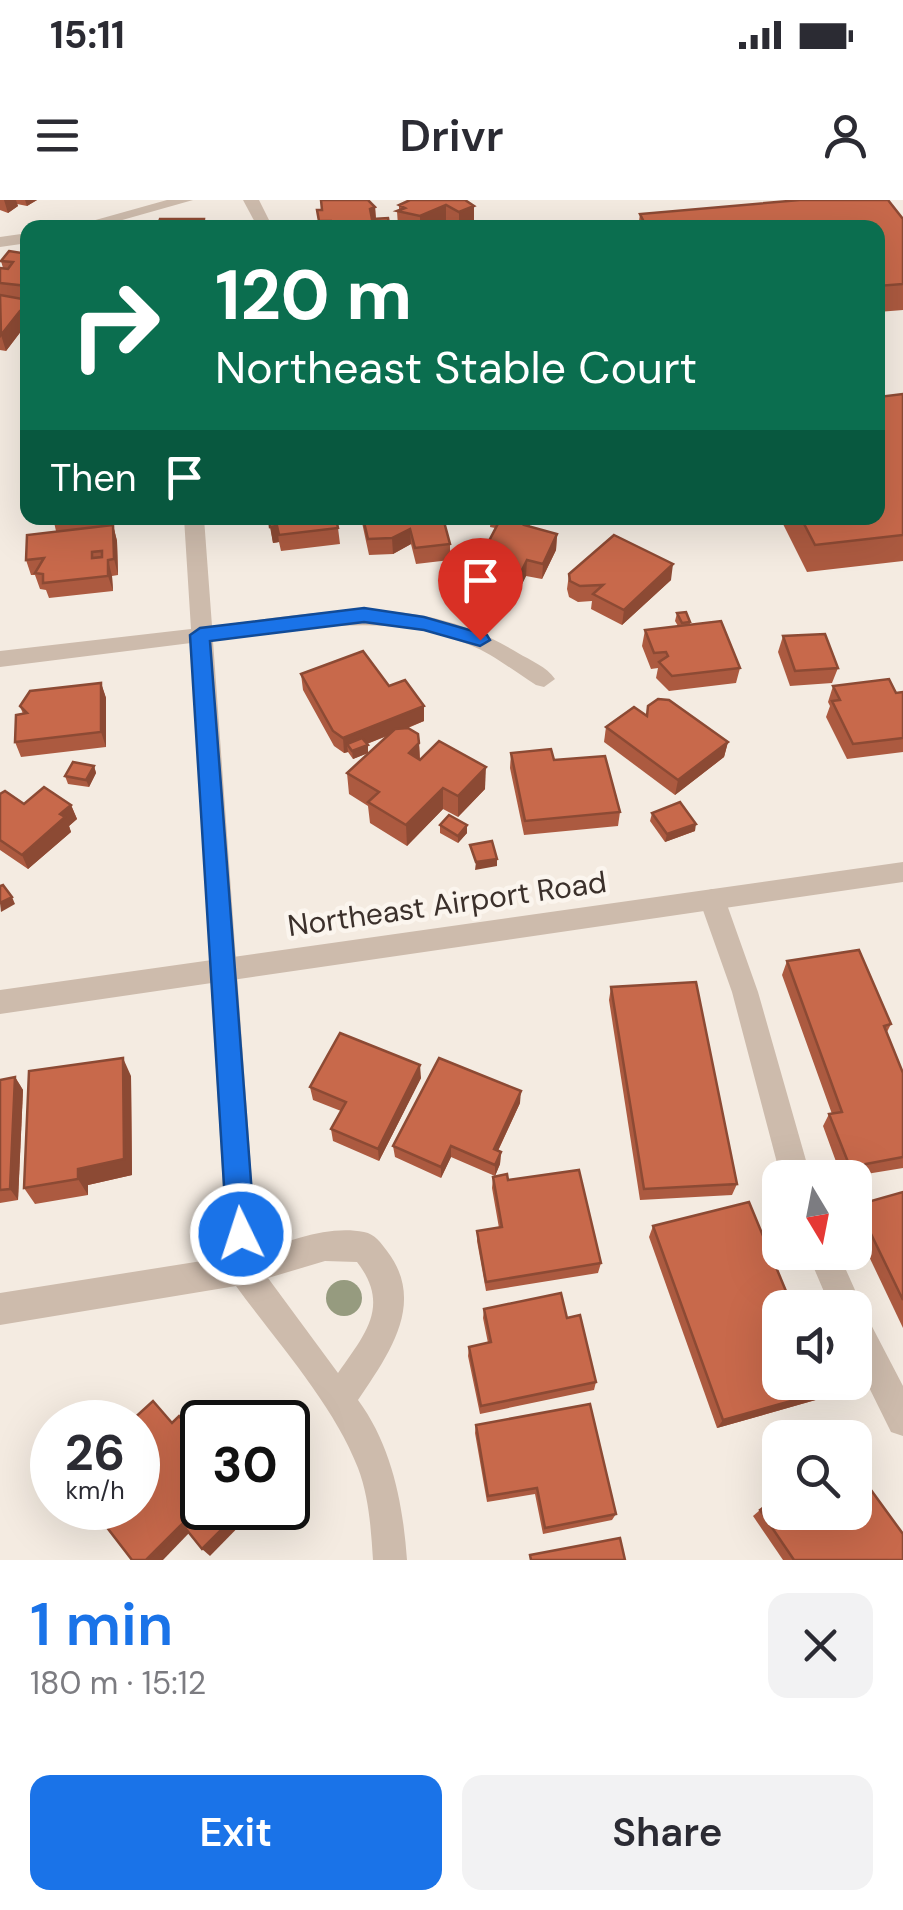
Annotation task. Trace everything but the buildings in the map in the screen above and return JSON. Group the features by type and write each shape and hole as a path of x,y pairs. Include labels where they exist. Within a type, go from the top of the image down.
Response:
{"street":[{"path":"106,220 185,200"},
{"path":"194,525 244,1270 338,1400 374,1466 387,1514 390,1560"},
{"path":"0,659 364,615 424,624 480,640 544,679"},
{"name":"Northeast Airport Road","path":"0,1002 903,872"},
{"path":"712,898 746,992 791,1160"},
{"path":"0,1309 244,1270 343,1244 365,1247 382,1265 393,1304 380,1336 338,1400"},
{"path":"872,1359 903,1420"}],"route":[{"path":"241,1234 200,635 364,615 424,624 480,640"}]}
